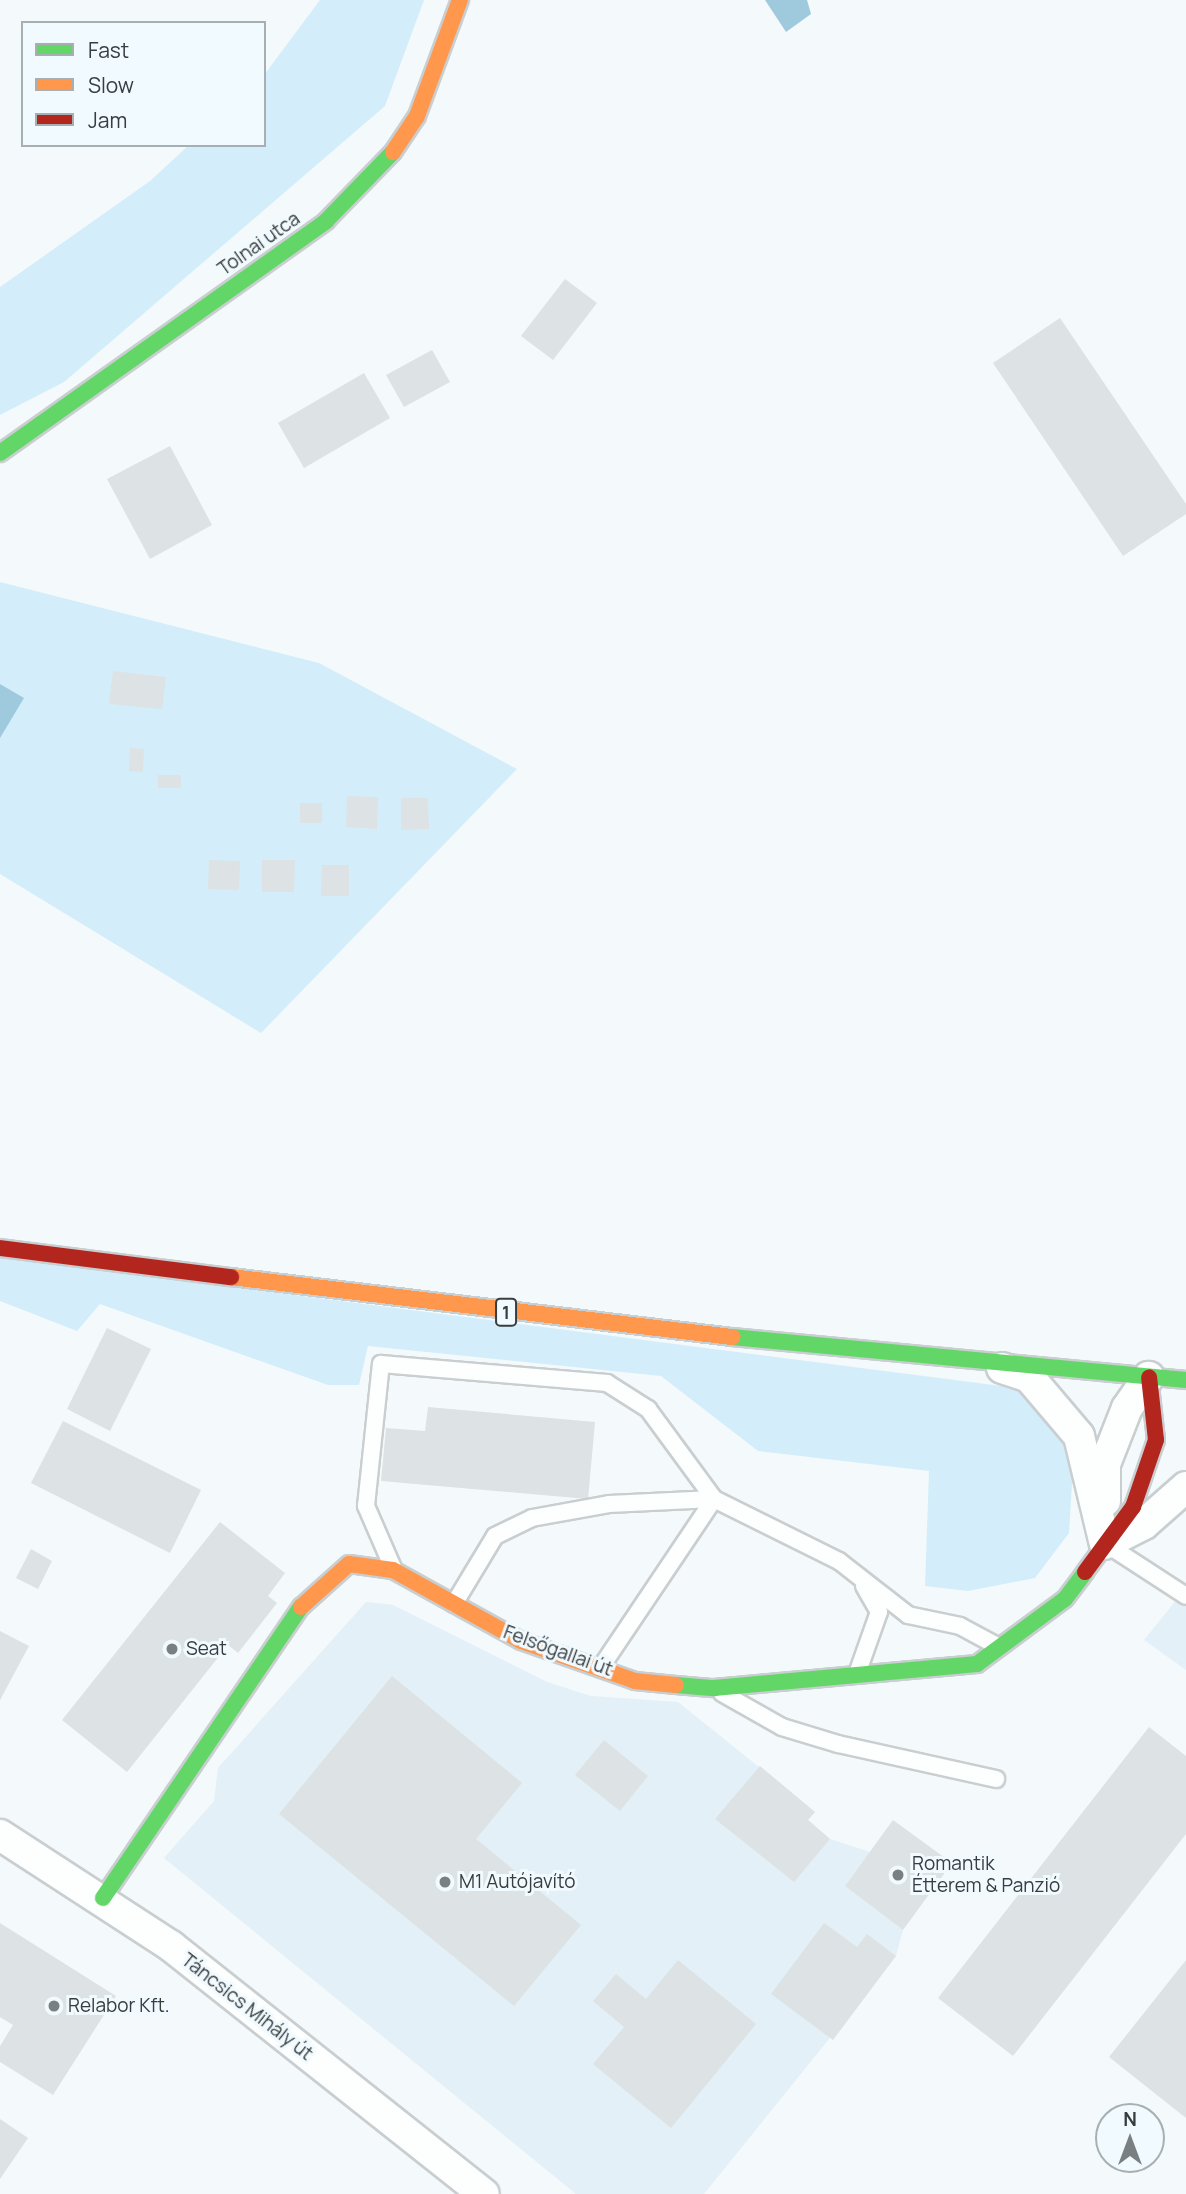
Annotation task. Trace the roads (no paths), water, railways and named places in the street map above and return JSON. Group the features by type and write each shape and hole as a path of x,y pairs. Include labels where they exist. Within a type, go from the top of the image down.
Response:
{"street":[{"name":"Tolnai utca","path":"0,453 326,221 383,166 417,116 460,0"},
{"name":"1","path":"0,1248 633,1328 1186,1380"},
{"path":"974,1358 1029,1377 1079,1436 1105,1544"},
{"path":"1105,1544 1105,1464 1126,1408 1149,1377"},
{"name":"Felsőgallai út","path":"103,1898 307,1598 349,1564 393,1570 521,1642 601,1667 635,1681 714,1688 854,1680 977,1664 1003,1649 1065,1599 1133,1507 1156,1440 1149,1377"},
{"path":"1105,1544 1144,1524 1186,1487"},
{"name":"Táncsics Mihály út","path":"0,1835 103,1898 484,2194"}],"lane":[{"path":"393,1570 366,1506 381,1364 607,1382 648,1409 714,1499 839,1561 908,1615 960,1626 1003,1649"},
{"path":"453,1606 495,1536 532,1518 609,1504 714,1499"},
{"path":"601,1667 714,1499"},
{"path":"1105,1544 1186,1596"},
{"path":"854,1680 879,1612 862,1581"},
{"path":"714,1688 782,1727 996,1779"}],"place":[{"name":"Seat","path":"172,1649"},
{"name":"Romantik Étterem & Panzió","path":"898,1875"},
{"name":"M1 Autójavító","path":"445,1882"},
{"name":"Relabor Kft.","path":"54,2006"}]}
